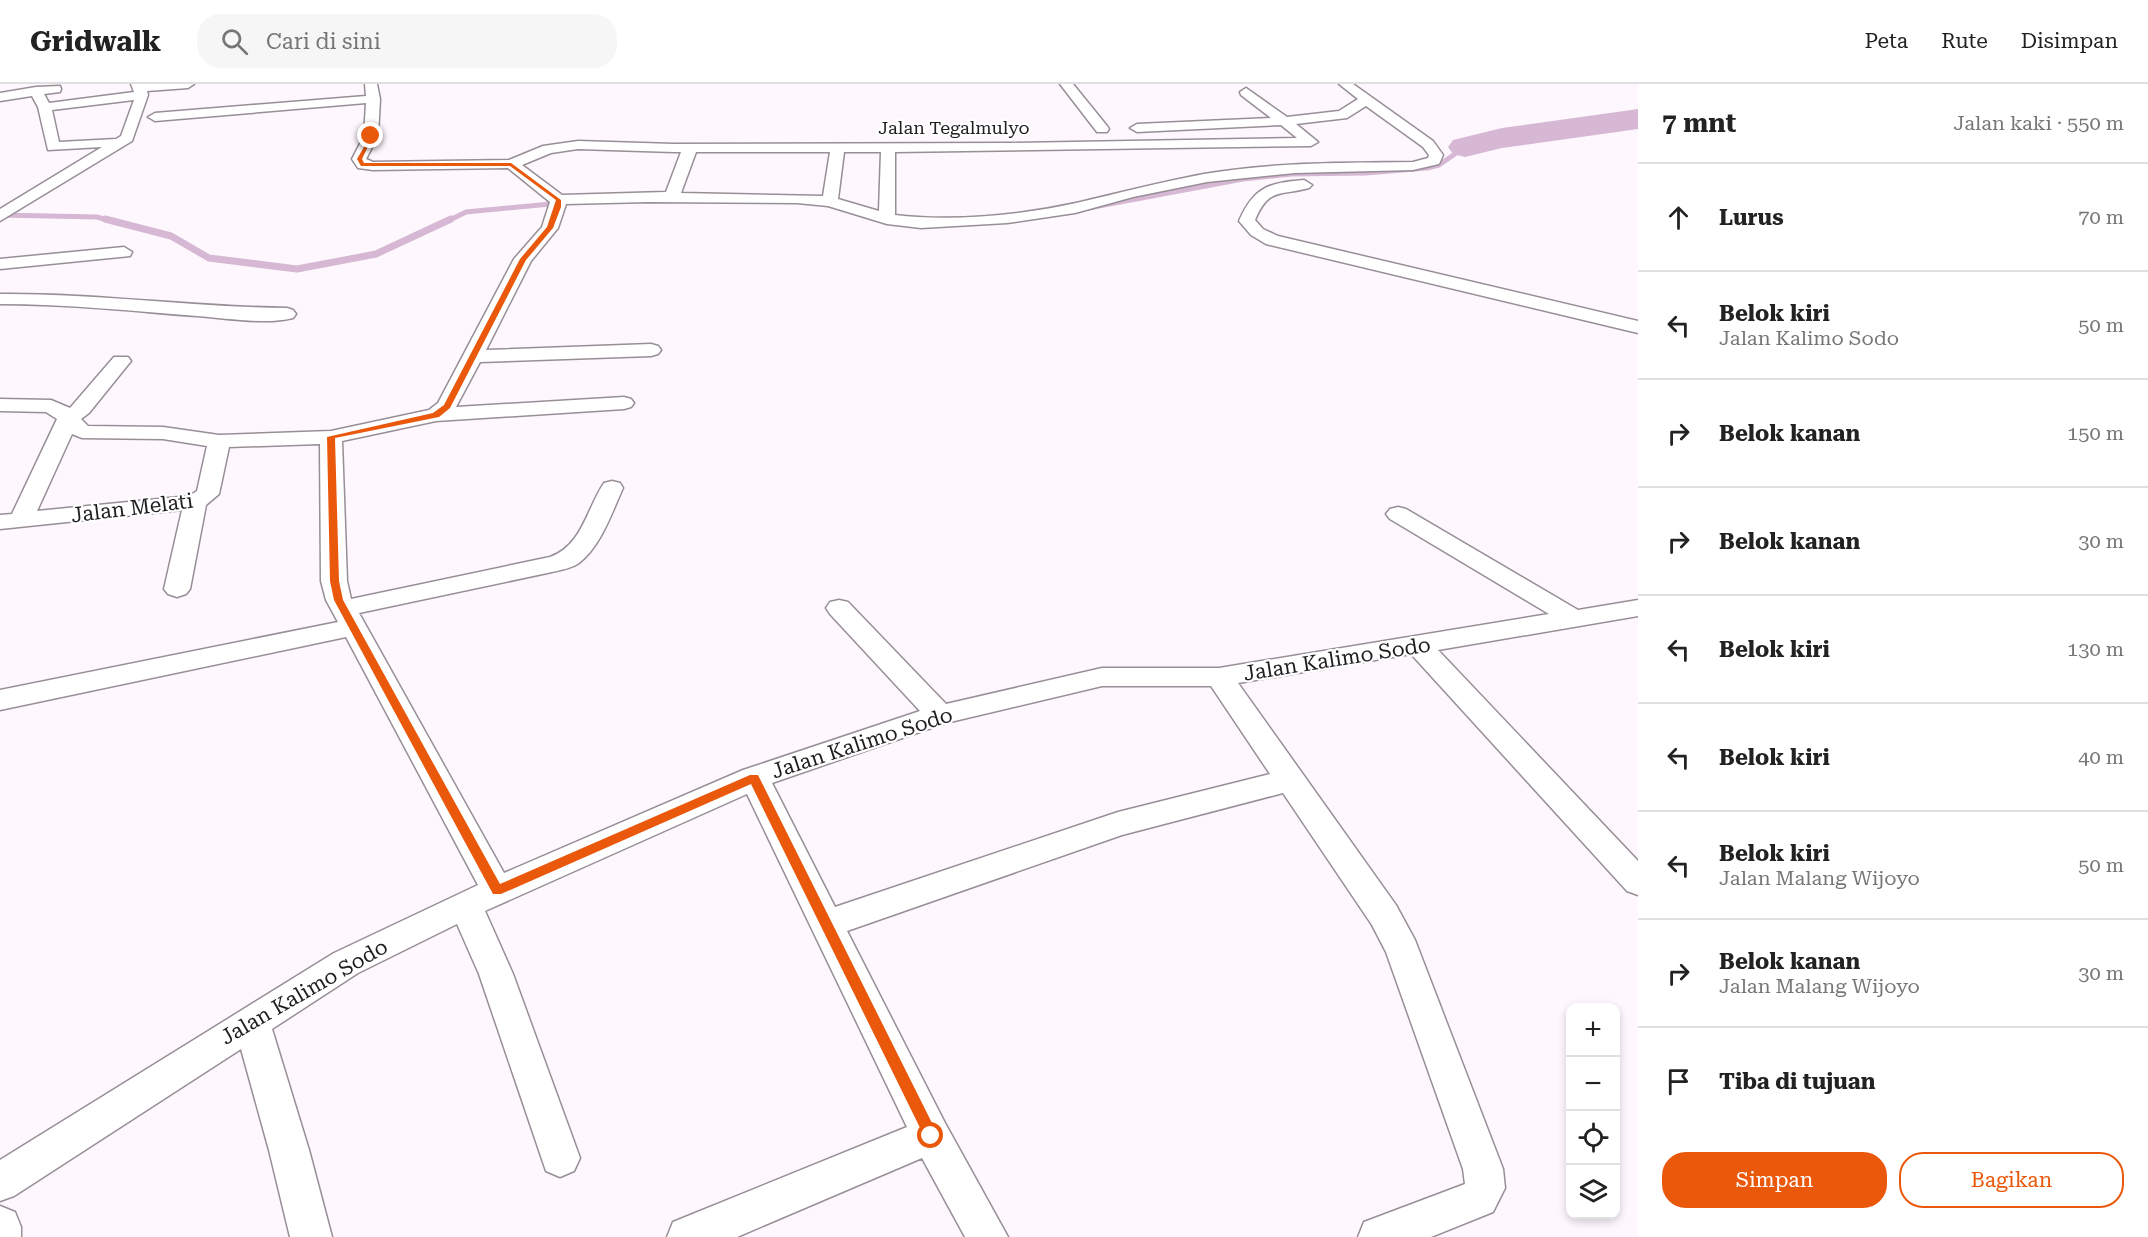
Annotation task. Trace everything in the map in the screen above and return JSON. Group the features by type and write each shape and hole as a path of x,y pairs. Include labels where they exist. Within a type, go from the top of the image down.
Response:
{"street":[{"path":"45,107 139,89 188,84"},
{"path":"371,84 373,99 371,136 360,159 363,165 511,164 558,203 672,197 797,198 830,201 902,222 954,222 1043,214 1187,182 1263,171 1413,166 1444,161"},
{"path":"1066,84 1112,129"},
{"path":"1345,84 1428,144 1444,161"},
{"path":"0,97 66,87"},
{"path":"10,209 127,138 139,89"},
{"path":"36,91 45,107 53,147 116,144"},
{"path":"1246,92 1286,121 1344,169"},
{"path":"154,117 207,108 221,111 373,99"},
{"path":"1081,146 1077,131 1286,121 1342,114 1366,100"},
{"path":"219,127 221,111"},
{"path":"1140,146 1187,182"},
{"name":"Jalan Tegalmulyo","path":"511,164 558,147 1140,146 1319,149"},
{"path":"830,201 838,147"},
{"path":"887,219 888,147"},
{"path":"672,197 690,148"},
{"path":"1444,161 1407,176 1274,188 1258,197 1247,221 1257,232 1272,240 1638,327"},
{"path":"436,415 447,406 523,259 550,228 558,203"},
{"path":"0,264 124,252"},
{"path":"0,300 54,299 216,313 287,314"},
{"path":"472,356 651,350"},
{"path":"10,521 68,418 82,409 120,360"},
{"path":"0,405 51,406 60,410 82,432 163,433 219,441 331,437 436,415 624,403"},
{"path":"331,437 343,604 497,890"},
{"name":"Jalan Melati","path":"10,521 195,502 208,494 219,441"},
{"path":"0,700 343,604 552,565 569,558 578,549 612,488"},
{"path":"177,589 195,502"},
{"path":"1398,514 1575,619"},
{"path":"839,608 940,715"},
{"name":"Jalan Kalimo Sodo","path":"0,1182 346,963 497,890 754,778 940,715 1102,677 1219,677 1419,646 1638,608"},
{"path":"1419,646 1638,882"},
{"path":"1219,677 1369,892 1402,950 1483,1169 1485,1188 1479,1198 1379,1237"},
{"path":"754,778 931,1136 987,1237"},
{"path":"826,924 1118,824 1290,780"},
{"path":"466,906 496,974 560,1158"},
{"path":"251,1021 289,1150 311,1237"},
{"path":"688,1237 931,1136"},
{"path":"0,1227 0,1237"}],"waterway":[{"path":"1465,147 1502,138 1638,119"},
{"path":"1088,208 1243,179 1291,174 1366,173 1427,168 1439,165 1465,147"},
{"path":"448,221 466,212 561,203"},
{"path":"0,215 97,217 111,221"},
{"path":"105,219 171,236 209,258 297,269 376,254 451,219"}],"route":[{"path":"371,136 360,159 363,165 511,164 558,200 558,207 550,228 523,259 447,406 436,415 331,437 334,581 339,600 497,890 754,778 931,1136"}]}
